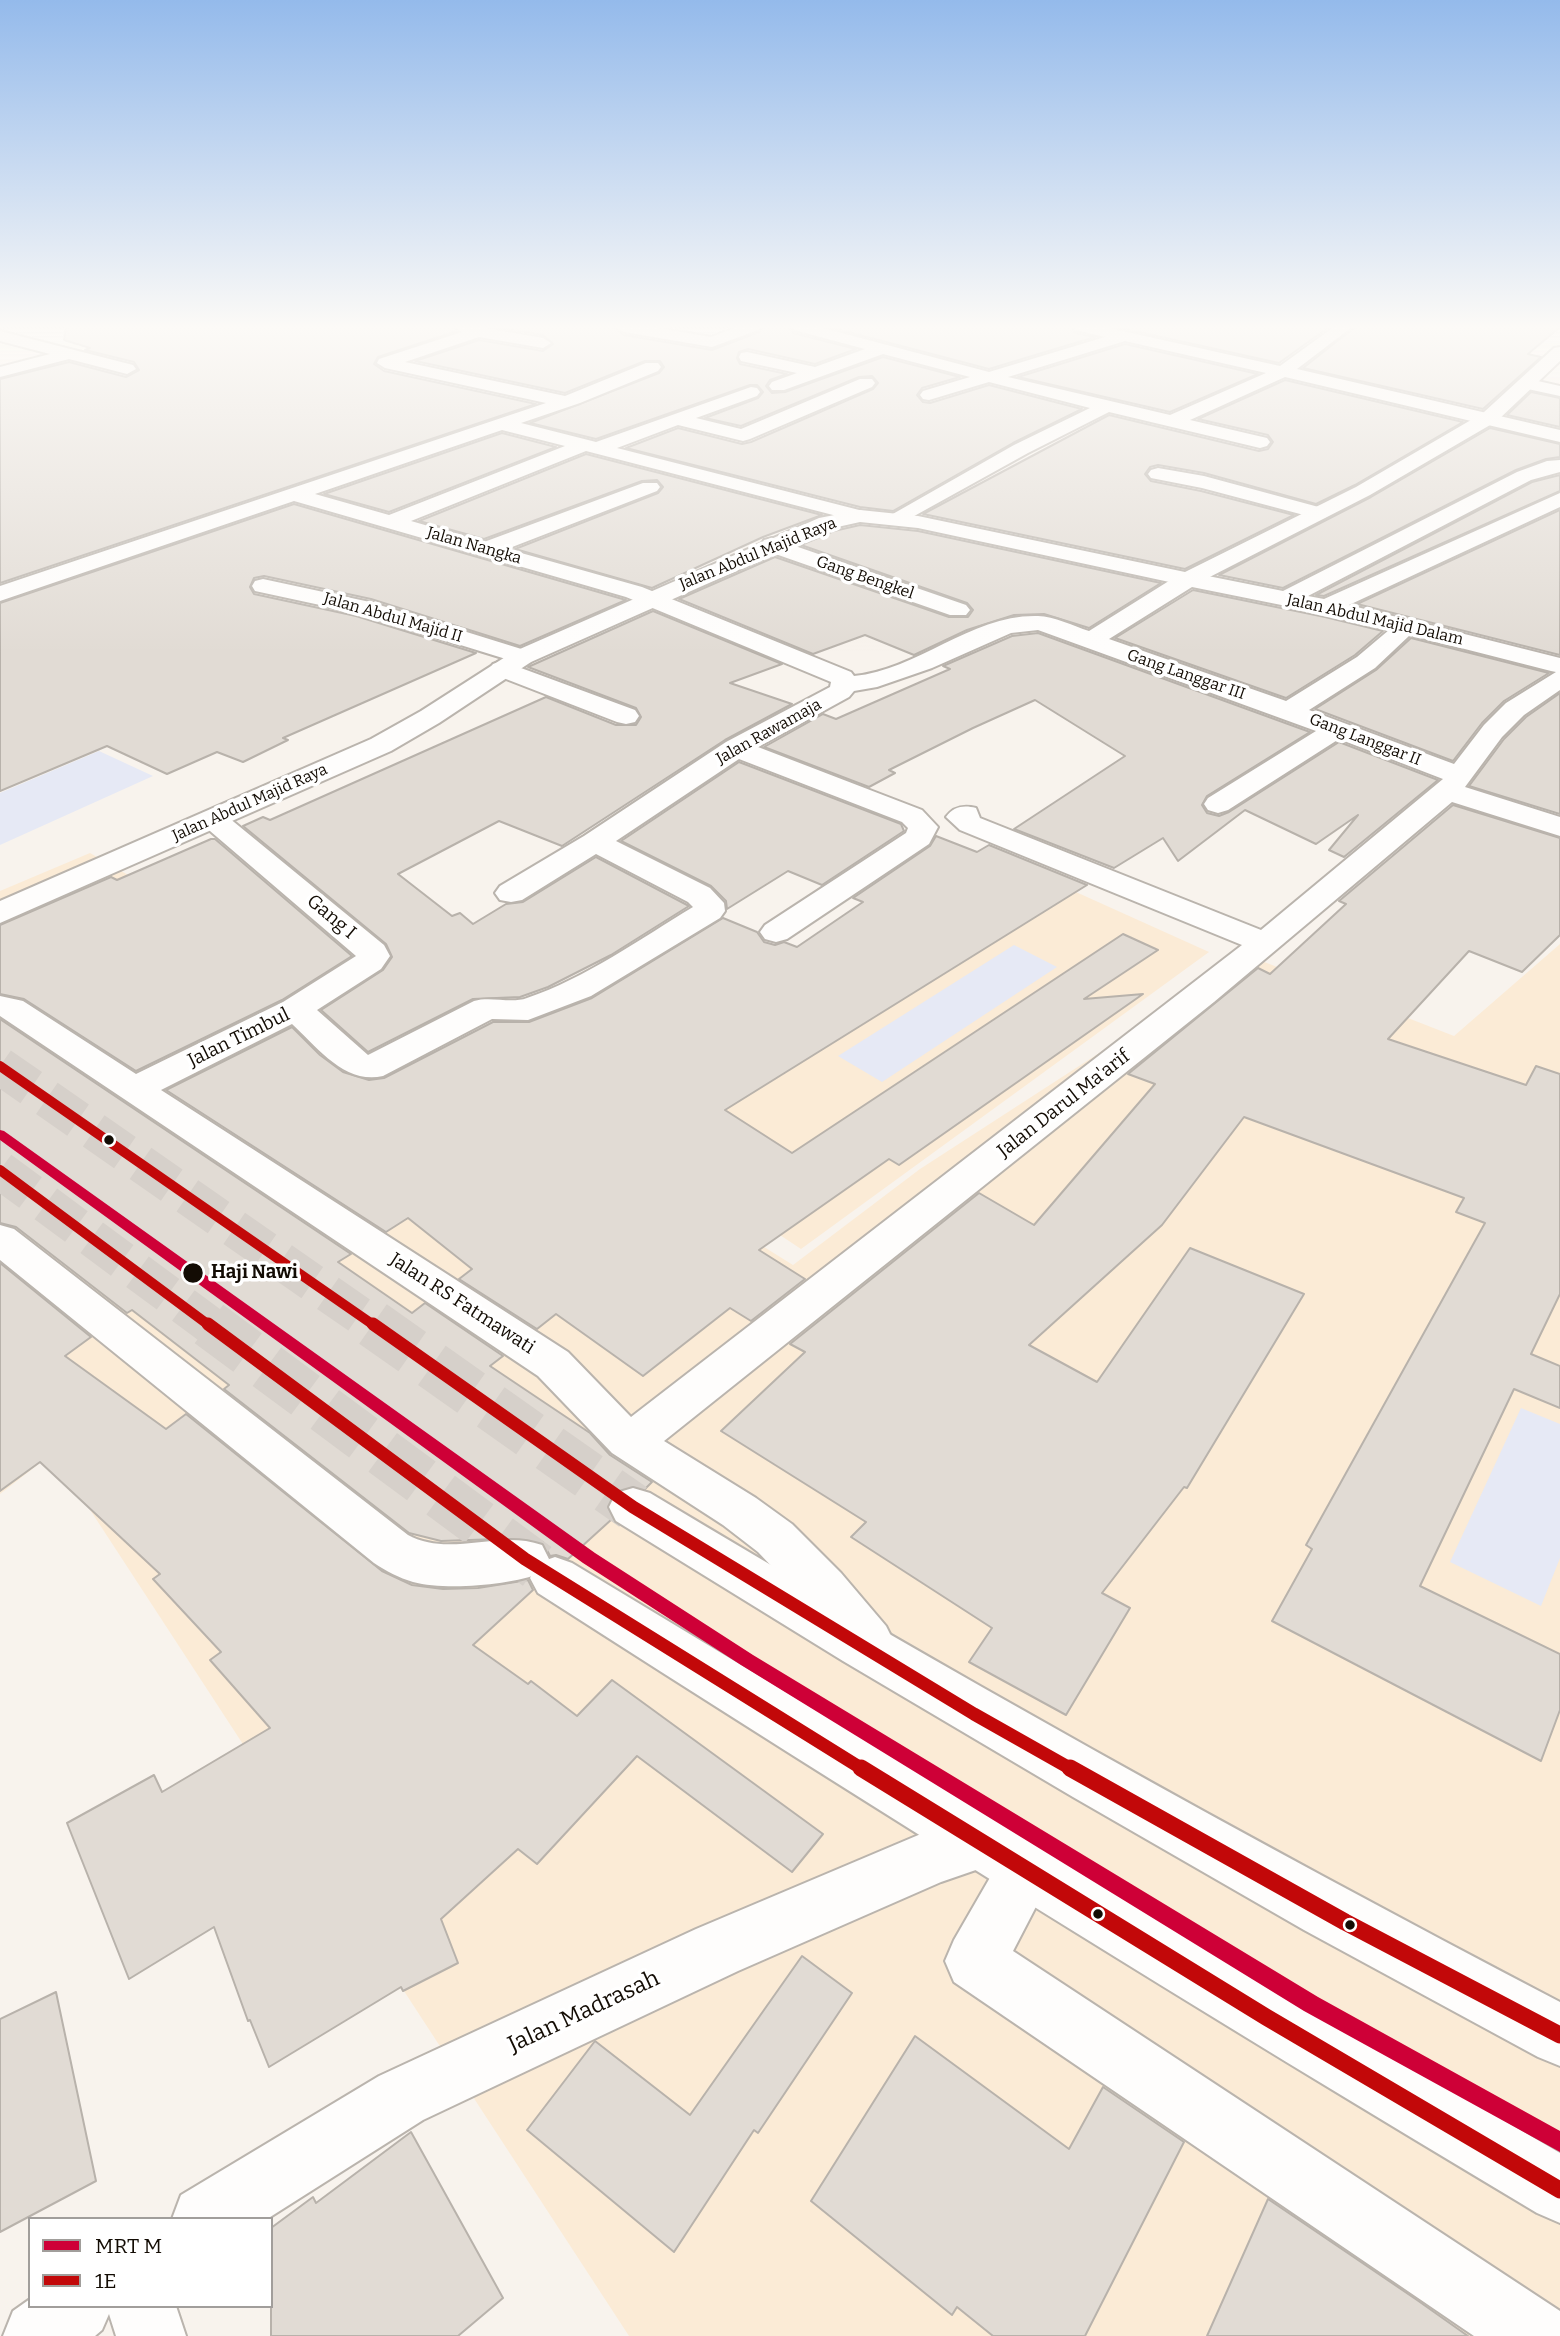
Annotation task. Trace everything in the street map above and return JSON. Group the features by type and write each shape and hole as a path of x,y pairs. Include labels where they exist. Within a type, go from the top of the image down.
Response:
{"street":[{"path":"0,594 296,495 461,436"},
{"path":"547,436 860,516"},
{"path":"391,522 622,436"},
{"path":"908,521 1021,449 1047,436"},
{"path":"1235,436 1260,442"},
{"path":"1092,638 1188,579 1319,513 1458,436"},
{"path":"1285,599 1524,476 1554,464 1560,466"},
{"path":"1158,474 1223,486 1319,513"},
{"path":"908,521 996,483"},
{"path":"486,549 650,487"},
{"name":"Jalan Nangka","path":"296,495 651,598"},
{"path":"1327,607 1560,499"},
{"name":"Jalan Abdul Majid Raya","path":"0,914 381,745 430,717 512,663 651,598 827,523 860,516 908,521 1188,579"},
{"name":"Gang Bengkel","path":"772,545 958,610"},
{"name":"Jalan Abdul Majid Dalam","path":"1188,579 1327,607 1556,665"},
{"name":"Jalan Abdul Majid II","path":"263,586 362,607 512,663 626,716"},
{"name":"Jalan Rawamaja","path":"510,894 595,842 736,748 840,692 845,684 842,677 651,598"},
{"name":"Gang Langgar III","path":"845,684 868,682 923,663 1006,626 1039,623 1092,638 1090,642 1097,645 1288,711"},
{"name":"Gang Langgar II","path":"1288,711 1338,680 1396,638 1405,626"},
{"name":"Jalan Darul Ma'arif","path":"631,1442 1038,1125 1264,943 1463,772 1493,731 1556,665"},
{"name":"Gang Langgar II","path":"1288,711 1335,730 1463,772 1560,827"},
{"path":"1218,804 1335,730"},
{"path":"736,748 912,816 923,827 919,838 776,932"},
{"path":"966,814 961,817 970,824 1264,943"},
{"name":"Gang I","path":"213,819 372,952 374,957 369,962 295,1009"},
{"name":"Jalan Timbul","path":"134,1089 295,1009 358,1065 370,1068 486,1009 528,1010 579,989 709,911 708,903 699,895 595,842"},
{"name":"Jalan RS Fatmawati","path":"0,1006 10,1008 553,1364 575,1383 600,1417 631,1442 775,1539 880,1655"},
{"path":"0,1238 391,1549 414,1562 440,1566 540,1568 1266,2017 1560,2190"},
{"name":"Jalan RS Fatmawati","path":"633,1507 974,1714 1345,1922 1560,2035"},
{"name":"Jalan Madrasah","path":"208,2217 401,2098 730,1945 935,1856 1004,1856"},
{"path":"1004,1856 975,1961 1535,2336"},
{"path":"38,2336 75,2308"},
{"path":"142,2308 151,2336"}],"shaded area":[{"path":"99,751 153,776 0,845 0,793"},
{"path":"90,853 187,909 113,953 229,1031 289,1001 425,1073 574,1129 793,1265 920,1169 1249,956 1454,1036 1560,944 1560,2336 629,2336 53,1453 0,1494 0,891"},
{"path":"1016,865 1209,952 801,1249 580,1102"},
{"path":"1014,945 1057,967 882,1082 838,1056"},
{"path":"1521,1408 1560,1424 1560,1558 1541,1606 1450,1562"}],"building":[{"path":"0,436 440,436 0,583"},
{"path":"493,436 514,436 556,447 389,512 324,494"},
{"path":"584,436 605,436 596,439"},
{"path":"657,436 710,436 742,444 765,436 1027,436 893,511 860,507 626,448"},
{"path":"1070,436 1197,436 1259,451 1268,449 1273,442 1269,436 1439,436 1355,485 1316,504 1204,473 1158,465 1150,467 1145,474 1151,481 1294,515 1185,569 923,514"},
{"path":"1476,436 1525,436 1560,444 1560,457 1516,470 1283,588 1219,575 1371,497"},
{"path":"586,454 822,515 763,537 652,588 515,549 658,493 663,487 657,480 642,481 484,539 419,521"},
{"path":"1560,475 1560,491 1324,596 1316,595 1532,482"},
{"path":"294,504 626,600 520,646 371,599 264,576 254,578 250,587 254,594 356,616 476,653 283,738 288,740 243,762 217,752 167,774 107,746 0,791 0,603"},
{"path":"1560,510 1560,655 1357,604"},
{"path":"860,525 918,531 1161,583 1089,628 1044,614 1014,615 967,630 914,655 865,635 813,654 679,599 775,557 949,617 968,617 973,610 967,603 801,545 834,531"},
{"path":"1193,590 1383,631 1355,655 1286,698 1115,638"},
{"path":"653,611 782,664 730,683 792,704 725,740 562,846 499,821 398,874 452,916 460,913 473,924 506,904 523,902 596,857 689,906 611,955 548,987 520,997 473,999 368,1052 321,1010 383,970 392,957 386,944 243,826 263,817 270,820 546,697 616,725 636,725 641,717 636,708 528,667"},
{"path":"1038,633 1310,732 1207,796 1202,805 1207,813 1219,816 1229,812 1339,742 1438,780 1344,857 1329,850 1358,815 1316,844 1245,810 1178,861 1163,838 1114,868 1014,829 1125,756 1035,700 889,770 895,773 869,787 764,747 823,714 836,719 950,669 943,666 1012,636"},
{"path":"1411,638 1549,673 1504,701 1482,723 1453,761 1315,709 1376,670"},
{"path":"1560,693 1560,814 1469,786 1504,739 1526,717"},
{"path":"739,762 901,824 904,831 822,885 788,871 727,909 726,901 711,886 621,841"},
{"path":"1453,805 1560,838 1560,935 1522,972 1469,951 1388,1039 1526,1085 1536,1066 1560,1074 1560,1294 1531,1354 1560,1366 1560,1408 1514,1389 1420,1586 1560,1654 1560,1710 1541,1761 1272,1621 1312,1549 1306,1545 1485,1223 1456,1212 1464,1198 1244,1117 1162,1225 1029,1345 1097,1382 1190,1248 1304,1294 1187,1488 1184,1487 1102,1593 1130,1608 1066,1715 969,1662 992,1628 851,1537 866,1522 721,1431 805,1352 790,1344 979,1193 1034,1225 1155,1084 1128,1074 1258,968 1270,974 1346,904 1339,901"},
{"path":"936,836 977,852 989,845 1087,885 725,1110 792,1153 1123,934 1158,950 1084,999 1143,994 899,1165 889,1159 759,1250 805,1279 751,1321 730,1308 643,1376 556,1314 537,1329 459,1279 472,1269 408,1218 386,1232 166,1090 292,1027 320,1055 343,1072 369,1080 384,1078 493,1022 529,1022 592,998 723,918 757,932 764,942 775,945 784,942 797,947 863,902 853,898 930,846"},
{"path":"215,839 352,956 282,1000 136,1071 24,999 0,994 0,925 111,877 117,880"},
{"path":"0,1019 351,1254 338,1262 412,1313 425,1303 503,1356 490,1366 590,1433 610,1455 652,1482 645,1489 632,1485 614,1492 607,1506 612,1519 568,1559 550,1556 543,1542 526,1538 441,1541 409,1533 224,1389 229,1385 132,1310 127,1313 16,1227 0,1223"},
{"path":"0,1263 91,1337 65,1356 166,1429 186,1414 382,1571 412,1585 443,1589 478,1588 528,1580 533,1590 473,1645 528,1684 531,1681 577,1716 612,1680 823,1834 792,1872 637,1756 537,1864 518,1849 441,1919 458,1963 403,1991 401,1987 269,2067 250,2020 248,2021 214,1927 129,1979 67,1823 154,1775 162,1792 270,1728 210,1660 221,1652 153,1579 160,1574 40,1462 0,1491"},
{"path":"802,1956 852,1993 758,2133 754,2130 674,2252 527,2130 595,2041 690,2115"},
{"path":"56,1992 96,2181 0,2232 0,2019"},
{"path":"915,2036 1069,2149 1103,2087 1184,2142 1085,2336 993,2336 957,2307 952,2315 811,2201"},
{"path":"411,2132 503,2298 458,2336 271,2336 273,2227 313,2197 316,2203"},
{"path":"1268,2199 1417,2300 1468,2336 1207,2336"}],"tunnel":[{"path":"0,1066 375,1326"},
{"path":"0,1170 211,1326"},
{"path":"209,1324 542,1570"},
{"path":"373,1324 633,1507"}],"metro line":[{"name":"M","path":"0,1134 589,1558 747,1660 1311,2004 1560,2142"}],"transit line":[{"name":"1E","path":"0,1066 132,1155 633,1507 974,1714 1345,1922 1560,2035"},
{"name":"1E","path":"0,1170 525,1559 583,1597 1266,2017 1560,2190"}],"place":[{"name":"Haji Nawi","path":"193,1273"}]}
